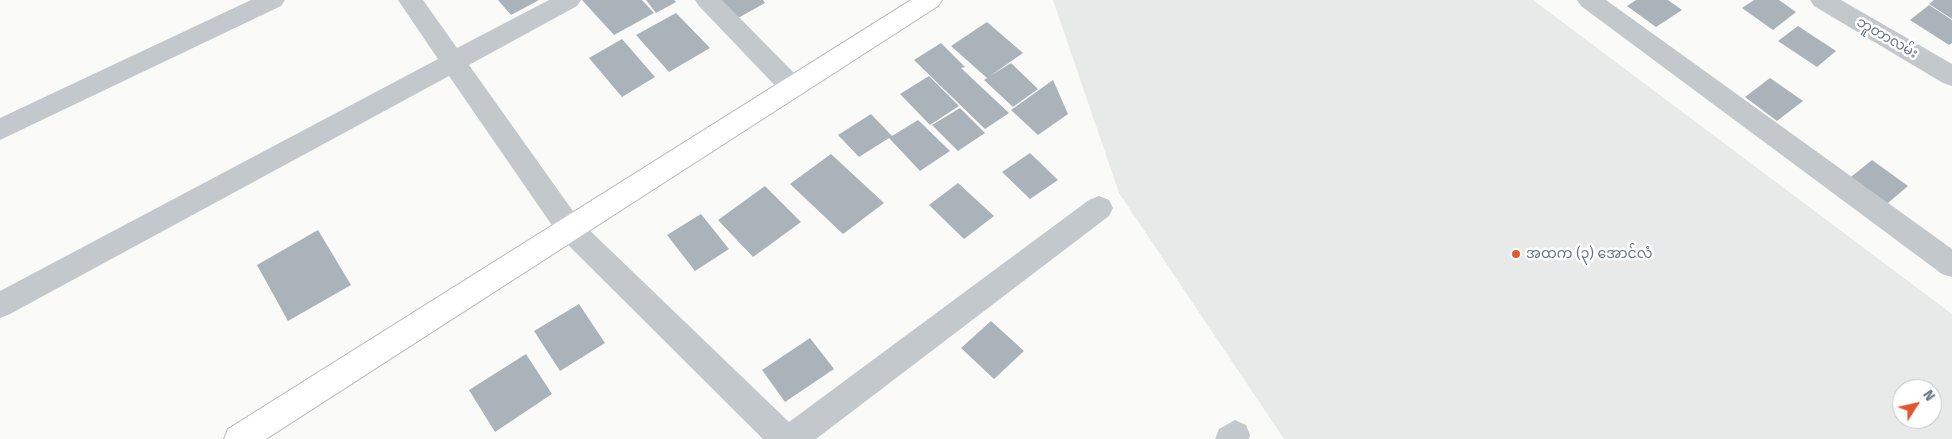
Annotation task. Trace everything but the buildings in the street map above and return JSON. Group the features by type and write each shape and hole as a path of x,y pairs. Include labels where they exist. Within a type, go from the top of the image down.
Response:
{"highway":[{"path":"239,439 793,88 925,1"}],"street":[{"path":"0,130 273,0"},
{"path":"410,0 570,229 785,439"},
{"path":"0,305 569,0"},
{"path":"707,0 793,88"},
{"path":"1589,0 1952,265"},
{"name":"ဘူတာလမ်း","path":"1822,0 1952,76"},
{"path":"791,439 1099,208"}],"shaded area":[{"name":"အထက (၃) အောင်လံ","path":"1053,0 1533,0 1952,314 1952,439 1284,439 1119,193"}],"place":[{"name":"အထက (၃) အောင်လံ","path":"1516,254"}]}
